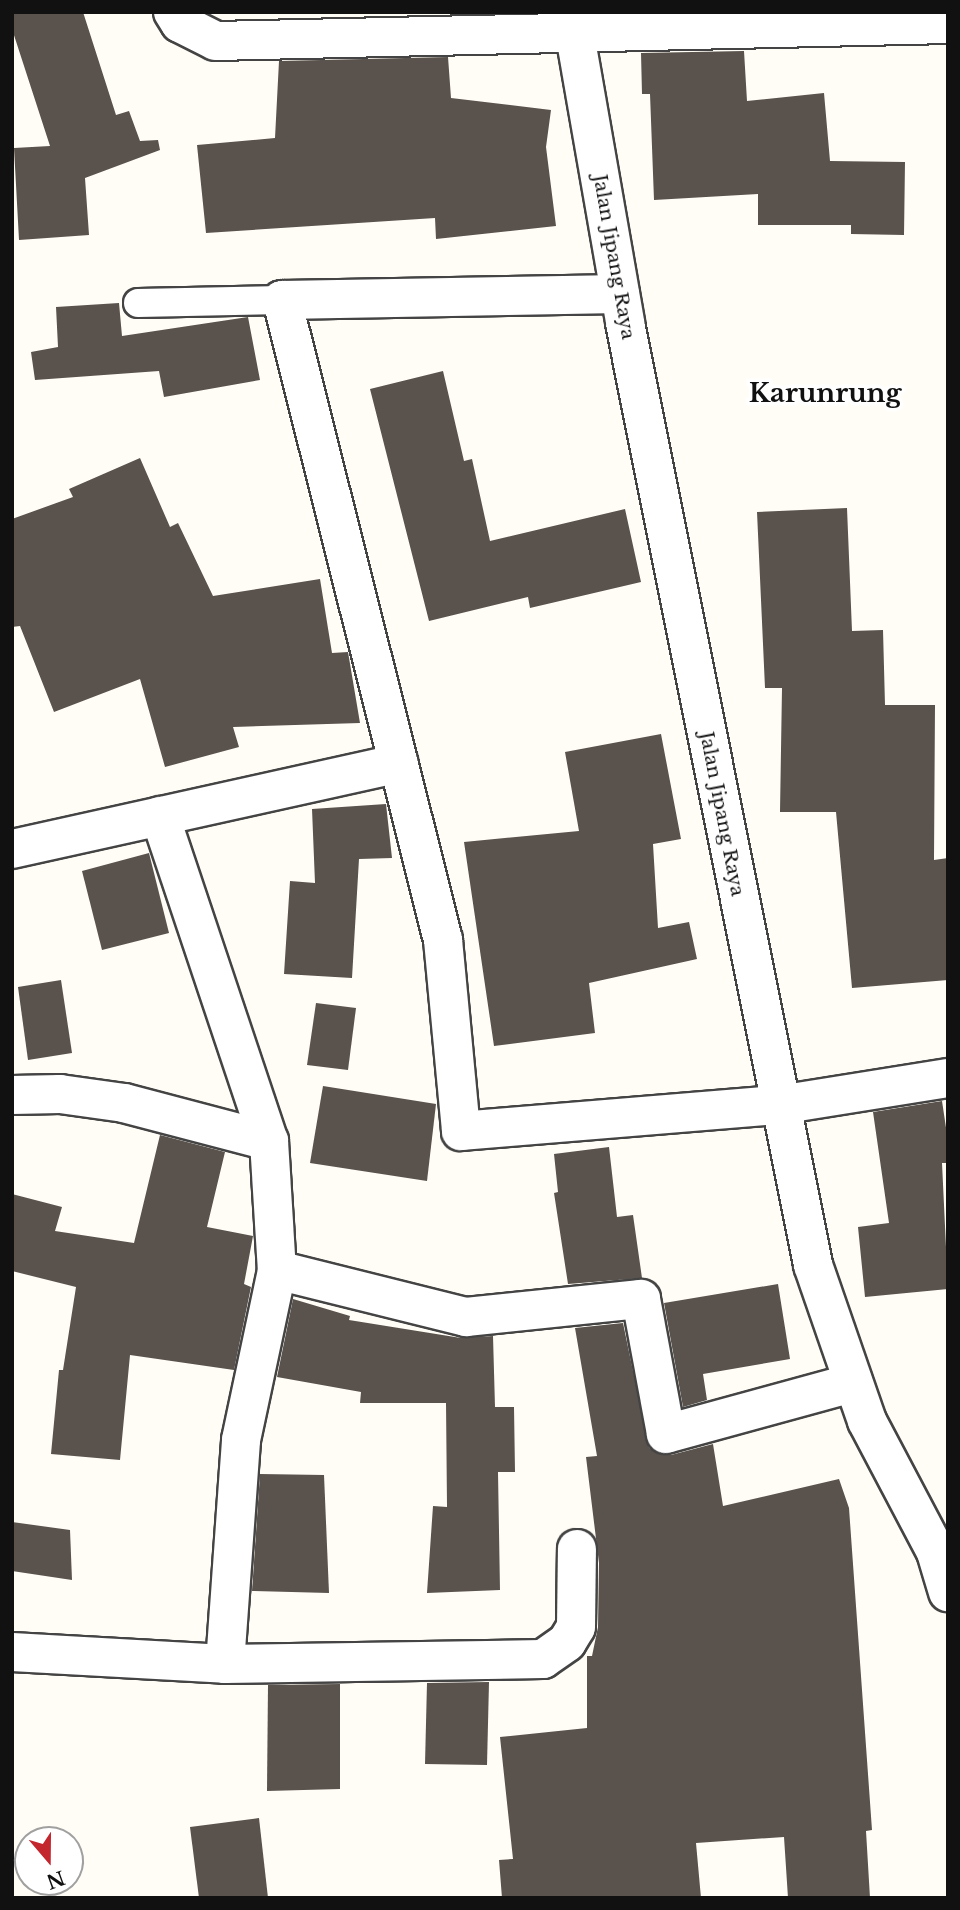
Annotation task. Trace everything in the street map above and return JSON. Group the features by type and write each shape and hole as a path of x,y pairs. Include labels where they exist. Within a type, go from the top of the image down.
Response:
{"street":[{"path":"173,12 180,23 216,41 573,22 948,24"},
{"name":"Jalan Jipang Raya","path":"573,22 620,295 779,1105 813,1265 853,1383 936,1552 948,1592"},
{"path":"620,295 282,300 443,940 461,1131 779,1105 948,1078"},
{"path":"12,849 399,762"},
{"path":"160,816 269,1141 277,1270 241,1440 225,1664"},
{"path":"12,1095 60,1094 124,1103 269,1141"},
{"path":"277,1270 466,1317 641,1299 666,1434 853,1383"},
{"path":"12,1652 225,1664 543,1659 566,1642 576,1627 578,1549"}],"lane":[{"path":"138,303 282,300"}],"building":[{"path":"12,12 83,12 116,115 129,111 140,141 158,140 160,150 85,178 89,235 19,240 14,148 50,146 12,29"},
{"path":"744,51 747,101 824,93 830,161 905,162 904,235 851,234 851,225 758,225 758,194 654,200 650,94 642,94 641,53"},
{"path":"448,57 451,98 551,110 546,147 556,226 436,239 435,218 206,233 197,145 275,138 279,61"},
{"path":"119,303 122,336 248,317 260,380 164,397 159,371 35,380 31,352 58,347 56,307"},
{"path":"443,371 464,461 472,459 490,541 625,509 641,582 530,608 528,597 429,621 370,389"},
{"path":"140,458 170,527 178,523 213,596 320,579 332,653 348,652 360,723 233,727 239,747 165,767 140,679 54,712 20,626 12,627 12,519 73,497 69,489"},
{"path":"847,508 852,631 883,630 885,705 935,705 934,860 948,858 948,980 852,988 836,812 780,812 782,688 765,688 757,512"},
{"path":"661,734 681,839 653,844 658,928 689,922 697,959 589,983 595,1033 494,1046 464,842 579,831 565,752"},
{"path":"386,804 392,858 359,859 352,978 284,974 290,881 315,883 312,809"},
{"path":"149,853 169,933 102,950 82,871"},
{"path":"61,980 72,1053 28,1060 18,987"},
{"path":"316,1003 356,1008 348,1070 307,1065"},
{"path":"323,1086 436,1104 427,1181 310,1163"},
{"path":"942,1101 948,1141 948,1163 942,1163 948,1289 865,1297 858,1227 889,1223 873,1112"},
{"path":"160,1135 225,1152 207,1227 253,1236 244,1284 251,1287 234,1370 130,1355 120,1460 51,1454 59,1370 63,1370 76,1287 12,1271 12,1194 62,1207 55,1231 134,1243"},
{"path":"609,1147 617,1217 633,1215 642,1278 568,1284 554,1193 558,1192 554,1154"},
{"path":"778,1284 790,1359 703,1374 707,1400 683,1407 664,1303"},
{"path":"293,1299 350,1316 349,1320 461,1338 493,1336 495,1407 514,1407 515,1472 498,1472 500,1590 427,1593 433,1506 447,1507 446,1403 360,1403 361,1392 277,1377"},
{"path":"623,1323 649,1448 671,1455 713,1444 723,1506 839,1479 849,1508 872,1830 866,1831 870,1898 788,1898 784,1837 696,1843 701,1898 502,1898 499,1860 513,1859 500,1737 587,1728 587,1656 592,1656 598,1627 599,1563 586,1457 597,1456 575,1328"},
{"path":"260,1474 324,1475 329,1593 252,1591"},
{"path":"12,1522 70,1530 72,1580 12,1571"},
{"path":"489,1682 487,1765 425,1764 427,1683"},
{"path":"340,1684 340,1789 267,1791 268,1685"},
{"path":"259,1818 268,1898 199,1898 190,1827"}],"district":[{"name":"Karunrung","path":"825,394"}]}
